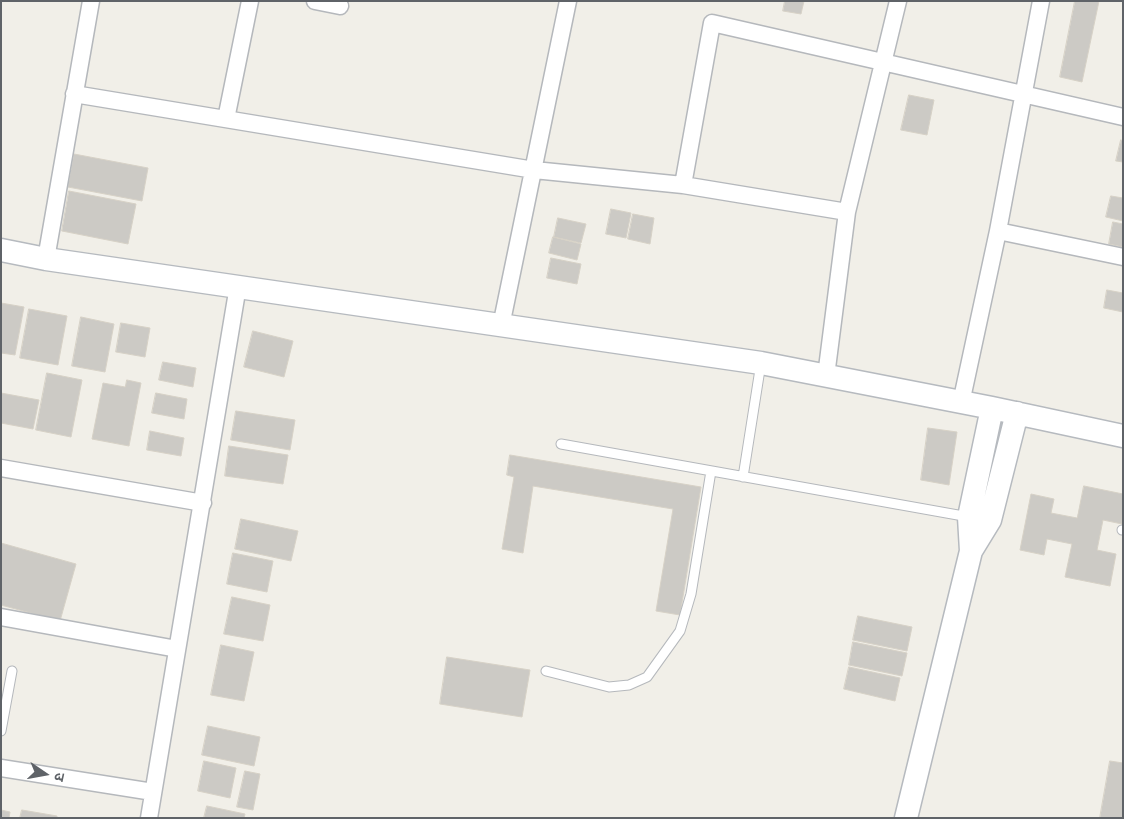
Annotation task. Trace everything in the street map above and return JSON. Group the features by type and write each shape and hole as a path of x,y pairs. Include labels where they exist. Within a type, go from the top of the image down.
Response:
{"main road":[{"path":"1,250 501,326 761,363 961,404 992,408 1123,436"},
{"path":"979,518 992,408"},
{"path":"906,818 979,518 1016,413"}],"street":[{"path":"46,258 91,1"},
{"path":"226,119 250,1"},
{"path":"315,1 340,6"},
{"path":"501,326 568,1"},
{"path":"826,376 847,212 898,1"},
{"path":"961,404 998,231 1041,1"},
{"path":"683,185 712,24 1123,117"},
{"path":"74,94 534,170 683,185 847,212"},
{"path":"998,231 1123,256"},
{"path":"149,818 238,286"},
{"path":"1,468 203,503"},
{"path":"1,616 178,649"},
{"path":"1,768 153,792"}],"lane":[{"path":"743,477 761,363"},
{"path":"561,444 979,518"},
{"path":"546,671 609,687 629,685 647,677 680,631 691,594 712,471"},
{"path":"1,731 12,671"}],"building":[{"path":"785,1 804,1 801,14 783,11"},
{"path":"1075,1 1099,1 1082,82 1060,77"},
{"path":"909,95 934,100 927,135 901,130"},
{"path":"1121,140 1123,141 1123,162 1116,161"},
{"path":"74,154 148,168 142,201 68,187"},
{"path":"69,191 136,204 128,244 62,231"},
{"path":"1111,196 1123,198 1123,221 1106,217"},
{"path":"611,209 631,213 626,238 606,234"},
{"path":"633,214 654,218 650,244 628,239"},
{"path":"558,218 586,224 581,243 554,237"},
{"path":"1113,222 1123,224 1123,247 1109,244"},
{"path":"553,237 581,244 577,260 549,253"},
{"path":"551,258 581,264 577,284 547,278"},
{"path":"1107,290 1123,293 1123,312 1104,308"},
{"path":"1,303 24,307 15,355 1,353"},
{"path":"29,309 67,316 58,365 20,358"},
{"path":"81,317 114,324 105,372 72,366"},
{"path":"121,323 150,328 145,357 116,352"},
{"path":"253,331 293,341 284,377 244,367"},
{"path":"163,362 196,368 193,387 159,380"},
{"path":"47,373 82,380 71,437 36,430"},
{"path":"127,380 141,383 129,446 92,439 103,383 125,387"},
{"path":"1,393 39,400 33,429 1,423"},
{"path":"156,393 187,399 184,419 152,413"},
{"path":"236,411 295,420 290,450 231,440"},
{"path":"928,428 957,432 949,485 921,480"},
{"path":"150,431 184,438 181,456 147,450"},
{"path":"229,446 288,455 283,484 225,476"},
{"path":"510,455 701,487 680,615 656,611 673,509 533,486 523,553 502,549 514,477 507,475"},
{"path":"1084,486 1123,494 1122,524 1103,520 1097,550 1116,554 1110,586 1065,577 1072,544 1047,539 1044,555 1020,550 1031,494 1054,499 1051,513 1077,518"},
{"path":"241,519 298,531 291,561 235,549"},
{"path":"1,543 76,564 60,621 1,605"},
{"path":"233,553 273,561 267,592 227,584"},
{"path":"232,597 270,605 263,641 224,634"},
{"path":"858,616 912,627 907,651 853,640"},
{"path":"853,642 907,653 902,676 849,665"},
{"path":"221,645 254,652 244,701 211,695"},
{"path":"447,657 530,670 522,717 440,704"},
{"path":"849,667 900,678 895,701 844,689"},
{"path":"208,726 260,737 254,766 202,755"},
{"path":"204,761 236,768 230,798 198,791"},
{"path":"1110,761 1123,763 1123,818 1100,818"},
{"path":"245,771 260,774 253,810 237,807"},
{"path":"207,806 245,814 244,818 204,818"},
{"path":"1,810 10,812 9,818 1,818"},
{"path":"22,810 57,816 57,818 20,818"}]}
